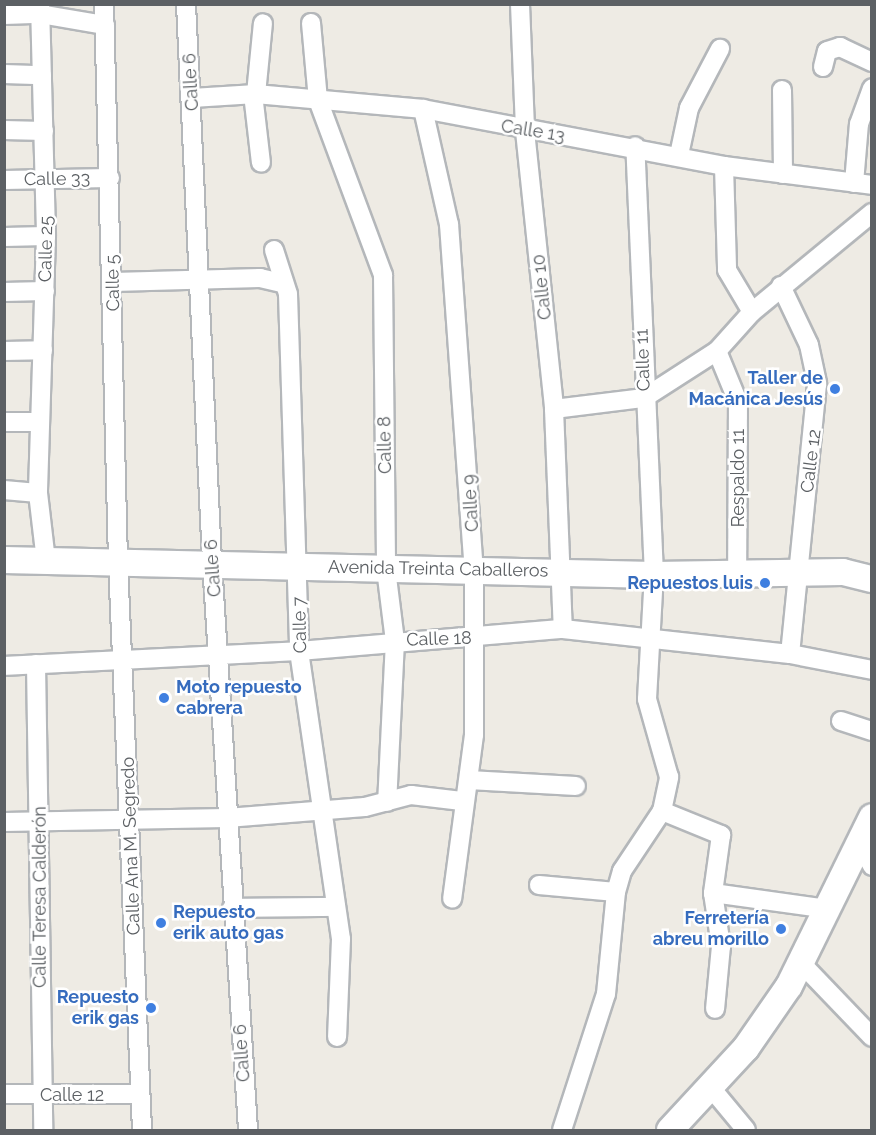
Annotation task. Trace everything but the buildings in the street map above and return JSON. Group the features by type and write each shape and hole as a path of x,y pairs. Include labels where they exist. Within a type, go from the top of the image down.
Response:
{"street":[{"name":"Calle 5","path":"104,4 113,282 118,561"},
{"name":"Calle 6","path":"186,4 212,562 232,908 248,1131"},
{"name":"Calle 10","path":"520,4 525,131 555,409 559,571 563,629"},
{"path":"4,15 40,9 105,25"},
{"name":"Calle 25","path":"40,9 46,236 38,493 46,561"},
{"path":"261,163 254,94 263,23"},
{"name":"Calle 8","path":"311,23 318,100 381,263 386,569 394,641 387,802"},
{"path":"822,67 827,51 840,47 872,62"},
{"path":"679,155 689,108 720,49"},
{"path":"4,74 42,75"},
{"path":"863,184 859,124 872,88"},
{"path":"782,90 783,174"},
{"name":"Calle 13","path":"192,98 254,94 423,110 525,131 635,146 724,166 863,184"},
{"name":"Calle 9","path":"423,110 449,225 474,571 476,637 469,780 462,801 452,899"},
{"path":"4,130 45,131"},
{"name":"Calle 11","path":"635,146 644,398 654,575 647,699 669,777 662,810"},
{"path":"724,166 727,270 752,312"},
{"name":"Calle 33","path":"4,180 110,178"},
{"path":"555,409 644,398 717,351 752,312 781,286 872,213"},
{"path":"4,237 46,236"},
{"name":"Calle 7","path":"274,250 281,283 288,294 299,566 299,651 341,939 337,1037"},
{"path":"113,282 200,278 281,283"},
{"name":"Calle 12","path":"781,286 809,345 817,384 790,654"},
{"path":"4,292 45,291"},
{"path":"4,351 43,350"},
{"name":"Respaldo 11","path":"717,351 738,402 737,574"},
{"path":"4,422 40,422"},
{"path":"4,490 38,493"},
{"name":"Avenida Treinta Caballeros","path":"4,560 212,562 386,569 559,571 654,575 797,572 872,579"},
{"name":"Calle Ana M. Segredo","path":"118,561 131,819 142,1131"},
{"name":"Calle 18","path":"4,666 299,651 394,641 476,637 563,629 790,654 872,670"},
{"name":"Calle Teresa Calderón","path":"36,664 43,1131"},
{"path":"841,721 872,731"},
{"path":"469,780 576,786"},
{"path":"4,822 39,818 227,818 324,810 387,802 411,795 462,801"},
{"path":"562,1131 606,994 616,892 622,871 662,810 721,835 713,893 721,946 715,1009"},
{"path":"670,1131 712,1089 802,964 872,817"},
{"path":"860,843 872,866"},
{"path":"539,885 616,892"},
{"path":"713,893 829,909"},
{"path":"232,908 336,907"},
{"path":"802,964 872,1037"},
{"path":"712,1089 746,1131"},
{"name":"Calle 12","path":"4,1094 140,1094"}],"place":[{"name":"Taller de Macánica Jesús","path":"835,389"},
{"name":"Repuestos luis","path":"765,583"},
{"name":"Moto repuesto cabrera","path":"164,698"},
{"name":"Repuesto erik auto gas","path":"161,923"},
{"name":"Ferretería abreu morillo","path":"781,929"},
{"name":"Repuesto erik gas","path":"151,1008"}]}
